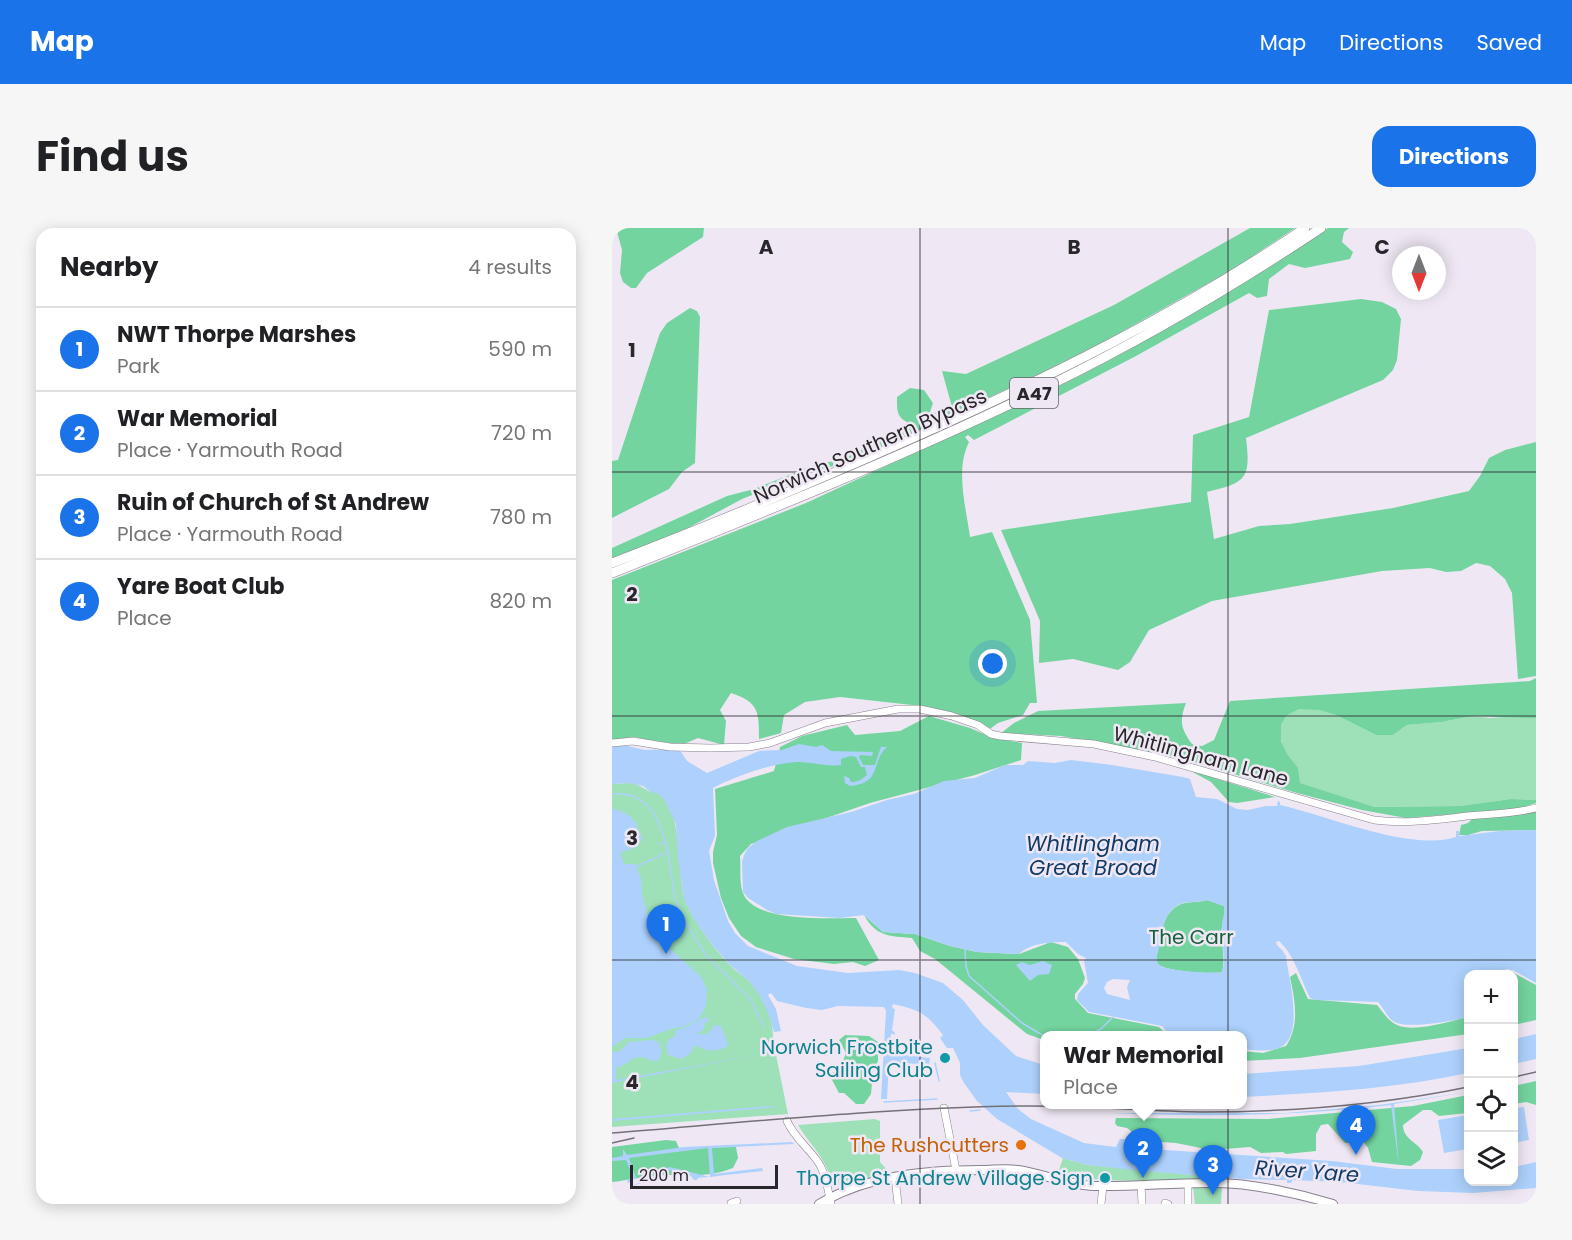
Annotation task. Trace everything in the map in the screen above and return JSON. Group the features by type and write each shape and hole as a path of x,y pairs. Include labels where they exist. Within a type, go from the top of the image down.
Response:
{"highway":[{"name":"Norwich Southern Bypass","path":"612,563 854,464 1008,396 1160,317 1233,275 1305,228"},
{"name":"Norwich Southern Bypass","path":"612,573 819,489 1051,385 1183,314 1321,228"}],"main road":[{"path":"819,1204 859,1186 895,1177 956,1170 1015,1170 1076,1184 1103,1186 1220,1183 1333,1204"}],"street":[{"name":"Whitlingham Lane","path":"612,743 633,741 670,747 749,747 770,743 825,723 898,709 920,709 978,725 991,734 1000,736 1094,744 1155,757 1374,820 1416,823 1518,813 1536,808"},
{"path":"944,1108 956,1170"},
{"path":"787,1121 796,1138 821,1166 828,1183 830,1201"},
{"path":"895,1177 898,1204"},
{"path":"1188,1184 1188,1204"},
{"path":"1142,1185 1142,1204"},
{"path":"1101,1204 1103,1186"}],"green space":[{"path":"616,228 704,228 703,237 647,273 636,288 631,288 623,282 620,273 622,250"},
{"path":"1250,228 1295,228 1232,270 1075,358 852,461 804,474 742,499 677,534 612,561 612,548 727,496 754,489 817,464 841,460 905,428 907,422 899,415 897,397 910,388 924,390 933,403 929,415 952,407 942,371 966,374 1114,305"},
{"path":"1328,228 1349,228 1344,232 1342,242 1353,252 1350,259 1305,268 1289,264 1269,279 1267,296 1257,298 1249,293 1136,356 974,440 968,435 965,437 969,442 962,476 970,537 992,532 1030,620 1037,703 1030,703 1023,715 998,723 990,729 967,717 930,707 840,697 805,702 784,715 781,733 759,739 756,709 747,700 731,693 720,710 726,721 724,745 698,738 684,744 635,737 612,740 612,580 806,503 1061,385 1106,362"},
{"path":"1361,299 1382,302 1396,309 1401,319 1397,360 1393,370 1383,380 1246,438 1248,462 1243,477 1230,486 1207,492 1214,539 1259,526 1290,524 1393,508 1469,491 1489,458 1505,450 1536,442 1536,676 1518,679 1512,593 1505,579 1490,566 1476,563 1461,571 1446,572 1430,568 1382,571 1212,601 1149,630 1130,662 1118,670 1073,659 1039,663 1040,621 1001,530 1191,502 1193,435 1249,417 1269,310"},
{"path":"690,308 697,311 700,317 695,463 682,472 669,489 612,518 612,461 618,460 660,333 667,323"},
{"path":"1536,678 1536,718 1472,716 1442,722 1407,725 1393,735 1376,735 1336,715 1320,710 1299,709 1286,716 1281,725 1281,741 1287,754 1298,768 1300,783 1375,807 1459,806 1511,799 1536,800 1536,803 1518,809 1406,818 1362,810 1297,793 1177,757 1061,736 1001,733 1014,723 1038,711 1186,703 1182,715 1183,729 1192,744 1202,746 1214,740 1230,701 1530,681"},
{"path":"1299,709 1320,709 1376,735 1393,735 1407,725 1442,722 1472,716 1534,717 1536,718 1536,800 1511,799 1459,806 1375,807 1299,783 1284,750 1280,731 1286,716"},
{"path":"929,716 970,728 993,738 1022,743 1021,760 975,775 870,803 751,844 740,856 742,889 750,903 762,910 794,917 856,918 879,960 865,966 853,962 834,964 794,959 756,947 741,936 729,918 721,898 713,863 717,835 715,789 774,771 780,747 802,736 847,725 855,735 900,731"},
{"path":"1189,770 1275,797 1237,803 1229,802 1211,782"},
{"path":"629,783 658,793 667,801 676,827 683,893 687,905 712,944 731,966 753,985 766,1007 772,1024 773,1040 788,1114 612,1127 612,784"},
{"path":"1536,810 1536,830 1482,831 1459,835 1461,825 1473,818"},
{"name":"The Carr","path":"1207,900 1224,906 1222,972 1189,972 1169,969 1158,964 1156,957 1169,913 1182,904"},
{"path":"864,915 883,932 915,934 977,952 1019,954 1051,942 1068,947 1078,959 1085,978 1075,994 1075,999 1088,1013 1159,1027 1163,1031 1040,1031 1040,1039 1027,1034 935,959 920,951 912,938 884,934 873,928"},
{"path":"1296,973 1308,999 1377,1005 1391,1021 1404,1027 1432,1026 1464,1018 1464,1035 1300,1058 1247,1061 1247,1051 1263,1053 1286,1046 1295,1021 1295,1004 1290,977"},
{"path":"1518,975 1536,985 1536,1020 1518,1024"},
{"path":"845,1035 869,1036 878,1042 878,1061 873,1070 871,1094 864,1104 856,1104 844,1093 839,1093 831,1078 833,1072 838,1073 844,1068 843,1061 846,1053 839,1040"},
{"path":"1536,1081 1536,1105 1526,1102 1518,1103 1518,1085"},
{"path":"1464,1096 1464,1113 1439,1116 1431,1110 1423,1110 1403,1125 1407,1137 1423,1152 1420,1160 1411,1166 1372,1162 1368,1148 1361,1138 1345,1143 1328,1124 1321,1125 1316,1134 1316,1151 1286,1154 1283,1152 1261,1153 1250,1147 1211,1150 1176,1143 1145,1141 1127,1128 1117,1126 1115,1123 1116,1118 1268,1119 1413,1106"},
{"path":"875,1119 880,1121 880,1162 890,1173 839,1186 837,1173 829,1174 798,1125"},
{"path":"666,1140 676,1141 679,1148 736,1147 738,1158 733,1168 717,1173 654,1176 612,1182 612,1147"},
{"path":"1063,1158 1088,1165 1217,1177 1216,1180 1137,1181 1077,1177 1058,1173"},
{"path":"1193,1186 1222,1187 1221,1204 1195,1204"}],"water":[{"name":"River Yare","path":"799,744 816,747 822,745 831,751 873,752 872,756 860,755 859,757 863,765 875,765 881,747 887,747 872,776 860,784 850,786 845,783 844,776 853,782 867,775 865,767 861,767 856,757 850,756 841,759 841,765 798,762 777,765 743,775 713,788 715,836 709,851 714,880 728,921 735,933 748,946 797,966 848,973 899,970 943,983 963,1000 983,1025 1016,1056 1040,1064 1040,1094 1006,1092 1018,1109 1031,1119 1084,1143 1116,1147 1120,1139 1133,1139 1135,1148 1332,1161 1397,1169 1464,1169 1464,1186 1518,1186 1518,1166 1536,1162 1536,1188 1473,1193 1418,1191 1340,1182 1293,1180 1287,1183 1287,1180 1240,1179 1088,1165 1062,1158 997,1119 977,1101 960,1075 960,1063 953,1048 947,1048 940,1038 943,1035 937,1028 922,1014 893,1004 892,1008 895,1009 892,1030 895,1033 894,1035 891,1033 890,1053 930,1058 929,1065 889,1062 887,1099 881,1099 886,1011 884,1007 838,1006 822,1010 777,1001 771,993 768,995 776,1009 781,1031 774,1032 760,996 749,981 730,965 710,942 684,899 676,824 665,801 659,794 643,786 629,783 612,784 612,747 623,745 645,750 674,749 681,752 687,761 707,773 759,751 782,750"},
{"name":"Whitlingham Great Broad","path":"1071,760 1183,777 1190,779 1196,797 1217,799 1237,809 1248,810 1277,806 1278,801 1280,805 1368,830 1416,840 1456,837 1456,831 1459,831 1459,836 1536,830 1536,983 1518,973 1518,970 1464,970 1464,1018 1430,1024 1399,1024 1391,1019 1378,1002 1310,998 1293,960 1279,941 1276,942 1286,956 1292,991 1294,1019 1292,1032 1287,1042 1279,1048 1247,1049 1247,1031 1166,1031 1162,1026 1089,1012 1077,1000 1078,994 1088,983 1084,961 1086,958 1078,954 1066,942 1035,945 1019,954 977,952 915,934 883,932 864,915 840,918 776,914 748,898 743,892 742,862 748,848 757,841 787,827 914,794 944,781 975,778 1005,765 1023,765 1028,761 1055,763","holes":["1207,900 1224,906 1222,923 1224,960 1222,972 1179,970 1159,965 1157,956 1164,923 1174,908 1183,903","1113,979 1130,980 1127,987 1130,1000 1107,994 1104,988 1107,982"]},
{"path":"615,809 633,820 642,839 637,847 620,853 624,864 635,864 641,878 642,895 650,922 665,944 701,977 707,989 706,1006 699,1019 683,1027 670,1029 648,1038 625,1038 612,1047 612,810"},
{"path":"1043,961 1052,965 1049,974 1038,975 1030,981 1016,965 1022,962 1030,965"},
{"path":"709,1017 708,1022 704,1024 704,1029 697,1034 707,1034 715,1025 721,1026 728,1045 723,1049 708,1051 695,1045 690,1054 681,1059 668,1055 666,1047 668,1040 675,1036 675,1031"},
{"path":"1536,1034 1536,1059 1518,1063 1518,1038"},
{"path":"652,1040 659,1042 660,1045 661,1054 658,1061 635,1058 616,1068 616,1080 762,1054 612,1083 612,1052 620,1051 629,1042"},
{"path":"1464,1049 1464,1074 1384,1087 1247,1097 1247,1074 1359,1066"},
{"path":"1464,1093 1394,1104 1399,1167 1391,1105 1286,1113 1379,1105"},
{"path":"778,1107 612,1121 612,1119"},
{"path":"1524,1107 1529,1140 1518,1142 1518,1132 1518,1108"},
{"path":"1110,1113 1286,1113 1181,1115"},
{"path":"1464,1116 1464,1150 1444,1153 1438,1120"},
{"path":"792,1142 794,1144 712,1148 714,1174 762,1168 763,1171 710,1177 708,1148 629,1158 636,1178 628,1183 627,1180 633,1177 626,1160 612,1161 612,1158 623,1156 623,1149 627,1155 684,1147"},
{"path":"670,1167 709,1177 694,1180 690,1175 671,1170 657,1178 632,1186"}],"waterway":[{"path":"612,794 625,794 645,803 652,810 662,829 668,852 636,867"},
{"path":"659,844 665,842"},
{"path":"668,852 675,898 684,920 706,955 751,1000 764,1027"},
{"path":"965,950 969,976 1022,1023 1040,1034"},
{"path":"1097,1031 1113,1017"},
{"path":"935,1063 939,1081"},
{"path":"884,1102 937,1099"},
{"path":"970,1111 980,1110"}],"railway":[{"path":"1518,1076 1536,1072"},
{"path":"1134,1109 1202,1112 1302,1109 1369,1103 1464,1088"},
{"path":"612,1133 816,1116 969,1107 1040,1106"},
{"path":"612,1143 634,1138"}],"place":[{"name":"NWT Thorpe Marshes","path":"666,954"},
{"name":"Norwich Frostbite Sailing Club","path":"945,1058"},
{"name":"The Rushcutters","path":"1021,1145"},
{"name":"Yare Boat Club","path":"1356,1155"},
{"name":"Thorpe St Andrew Village Sign","path":"1105,1178"},
{"name":"War Memorial","path":"1143,1178"},
{"name":"Ruin of Church of St Andrew","path":"1213,1195"}]}
